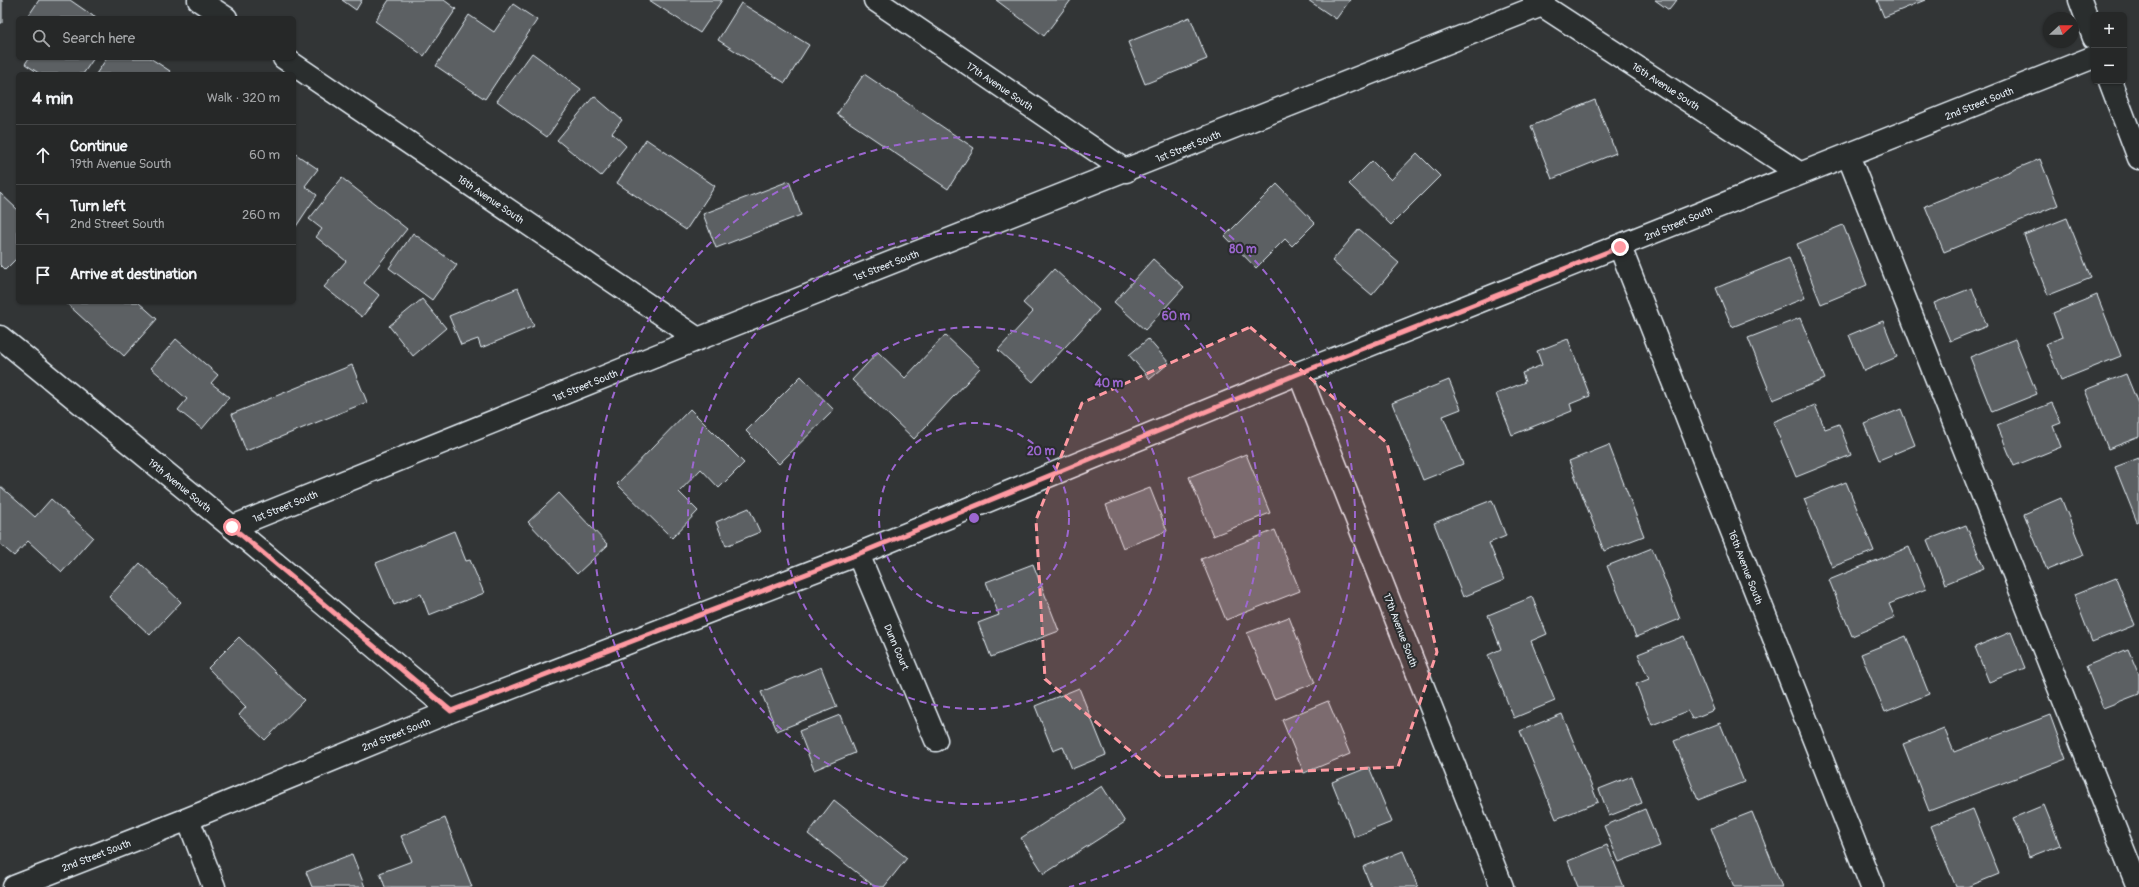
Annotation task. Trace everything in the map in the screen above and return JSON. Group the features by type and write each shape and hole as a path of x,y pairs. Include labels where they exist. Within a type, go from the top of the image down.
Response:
{"street":[{"path":"199,0 223,16"},
{"name":"17th Avenue South","path":"874,0 1126,171"},
{"path":"2080,0 2091,30"},
{"name":"1st Street South","path":"232,527 698,339 1126,171 1538,3"},
{"name":"16th Avenue South","path":"1538,3 1799,173"},
{"name":"2nd Street South","path":"14,887 188,819 451,711 858,554 1300,373 1620,247 1799,173 1848,155 2091,57"},
{"name":"18th Avenue South","path":"287,60 698,339"},
{"path":"2111,84 2139,158"},
{"path":"1848,155 2138,887"},
{"name":"16th Avenue South","path":"1620,247 1872,887"},
{"name":"19th Avenue South","path":"0,337 232,527 451,711"},
{"name":"17th Avenue South","path":"1300,373 1502,887"},
{"name":"Dunn Court","path":"858,554 936,740"},
{"path":"188,819 214,887"}],"highlighted area":[{"path":"1250,327 1387,443 1437,652 1398,767 1161,777 1045,679 1036,520 1082,403"}],"building":[{"path":"0,0 2,0 2,23 0,23"},
{"path":"39,0 70,0 93,16 28,16"},
{"path":"342,0 362,0 356,10"},
{"path":"389,0 444,0 456,9 424,56 375,21"},
{"path":"649,0 722,0 700,33"},
{"path":"996,0 1071,0 1044,36"},
{"path":"1308,0 1350,0 1336,19"},
{"path":"1655,0 1677,0 1669,10"},
{"path":"1877,0 1925,0 1884,17"},
{"path":"741,3 809,45 785,83 718,40"},
{"path":"513,4 537,20 485,99 436,66 469,15 494,32"},
{"path":"1190,17 1207,59 1145,84 1128,42"},
{"path":"532,53 581,89 547,137 497,101"},
{"path":"28,60 93,60 84,72 37,72 25,64"},
{"path":"106,60 153,60 170,71 169,72 97,72"},
{"path":"864,74 974,148 948,189 837,114"},
{"path":"594,96 622,120 612,133 626,146 601,176 557,140"},
{"path":"1595,100 1616,153 1552,179 1531,126"},
{"path":"646,139 715,186 686,230 617,183"},
{"path":"1417,153 1440,176 1391,225 1349,184 1372,161 1391,180"},
{"path":"296,154 318,169 305,186 317,195 296,226"},
{"path":"2040,159 2058,205 1944,252 1925,206"},
{"path":"342,178 407,229 364,283 379,295 362,317 324,287 346,261 316,237 322,229 309,219"},
{"path":"789,181 801,215 716,248 703,214"},
{"path":"1277,184 1315,223 1292,246 1285,239 1256,268 1225,236"},
{"path":"0,193 16,208 16,259 5,270 0,265"},
{"path":"2067,218 2091,278 2048,295 2024,235"},
{"path":"1843,225 1867,285 1821,304 1797,244"},
{"path":"1359,229 1399,263 1372,295 1332,261"},
{"path":"413,233 457,265 432,300 389,268"},
{"path":"1789,258 1805,298 1732,327 1716,288"},
{"path":"1153,259 1184,287 1145,330 1114,302"},
{"path":"1054,269 1099,310 1033,382 998,350 1033,312 1023,303"},
{"path":"518,288 534,326 481,348 478,339 461,345 449,316"},
{"path":"1972,288 1987,326 1950,341 1934,303"},
{"path":"2097,295 2121,356 2061,380 2046,344 2062,337 2053,313"},
{"path":"422,299 446,328 413,356 389,326"},
{"path":"67,304 140,304 157,319 124,356"},
{"path":"1800,318 1825,379 1773,400 1748,338"},
{"path":"1883,321 1897,357 1864,371 1849,335"},
{"path":"945,335 980,368 914,439 852,380 878,352 905,378"},
{"path":"176,339 218,375 211,383 229,397 202,429 178,410 187,399 151,368"},
{"path":"1148,339 1169,363 1150,379 1129,355"},
{"path":"1568,339 1590,396 1570,404 1572,411 1512,435 1496,394 1525,382 1522,373 1542,365 1537,351"},
{"path":"2015,339 2037,394 1992,412 1970,357"},
{"path":"352,365 367,402 246,451 232,414"},
{"path":"2126,374 2139,406 2139,437 2108,449 2085,390"},
{"path":"801,376 834,410 779,464 746,431"},
{"path":"1449,380 1461,409 1443,416 1463,464 1423,480 1392,403"},
{"path":"2052,403 2061,423 2053,426 2061,447 2014,466 1997,425"},
{"path":"1815,405 1825,429 1839,424 1851,455 1796,477 1773,422"},
{"path":"690,409 744,463 719,488 701,469 679,492 698,511 672,538 617,484"},
{"path":"1901,409 1915,445 1879,460 1864,424"},
{"path":"1609,445 1644,536 1604,551 1569,461"},
{"path":"1246,454 1270,513 1213,536 1189,477"},
{"path":"2139,458 2139,521 2137,522 2115,467"},
{"path":"1846,482 1874,551 1832,567 1804,499"},
{"path":"0,486 35,517 51,499 93,537 62,572 28,541 14,556 0,544"},
{"path":"1150,488 1167,531 1123,548 1106,505"},
{"path":"559,493 608,545 577,574 528,522"},
{"path":"2061,498 2084,555 2047,570 2024,514"},
{"path":"1492,500 1506,536 1489,543 1504,580 1463,597 1434,523"},
{"path":"749,508 760,532 726,546 716,522"},
{"path":"1966,525 1984,568 1945,584 1927,540"},
{"path":"1275,530 1300,591 1226,620 1201,559"},
{"path":"454,531 466,561 470,560 484,593 429,615 421,594 394,605 376,563"},
{"path":"1909,547 1926,589 1889,604 1895,618 1852,636 1829,580"},
{"path":"1652,548 1680,619 1636,637 1607,566"},
{"path":"140,563 181,602 150,635 109,597"},
{"path":"1033,564 1059,631 991,657 978,623 999,615 986,582"},
{"path":"2116,578 2135,625 2092,642 2074,595"},
{"path":"1532,597 1547,634 1531,641 1555,701 1514,718 1488,655 1501,649 1488,615"},
{"path":"1289,617 1315,683 1274,699 1247,633"},
{"path":"2011,632 2025,668 1989,682 1975,647"},
{"path":"1684,636 1714,710 1692,719 1688,711 1652,725 1636,684 1649,679 1638,654"},
{"path":"1906,636 1929,694 1885,712 1861,654"},
{"path":"239,637 304,700 265,740 239,715 246,707 208,668"},
{"path":"2128,649 2139,675 2139,694 2103,708 2086,666"},
{"path":"821,667 837,707 777,731 761,692"},
{"path":"1079,688 1106,755 1072,769 1063,747 1053,751 1035,706"},
{"path":"1328,701 1350,754 1304,773 1282,720"},
{"path":"1562,714 1598,802 1556,819 1520,731"},
{"path":"840,715 855,753 814,770 799,731"},
{"path":"2050,715 2066,759 1929,811 1903,744 1944,728 1954,752"},
{"path":"1720,723 1744,782 1698,800 1674,741"},
{"path":"1369,767 1392,822 1354,837 1332,782"},
{"path":"1632,776 1642,803 1609,816 1599,789"},
{"path":"1102,786 1125,822 1044,874 1021,838"},
{"path":"834,800 907,858 884,887 875,887 808,834"},
{"path":"2044,805 2060,845 2029,857 2013,818"},
{"path":"1645,809 1660,846 1619,862 1604,826"},
{"path":"1973,809 1999,874 1967,887 1956,887 1931,826"},
{"path":"1752,812 1782,887 1734,887 1711,828"},
{"path":"445,818 472,887 385,887 380,873 412,861 401,836"},
{"path":"1607,845 1624,887 1578,887 1568,861"},
{"path":"1403,851 1418,887 1371,887 1363,867"},
{"path":"352,854 365,887 312,887 306,872"}],"route":[{"path":"232,527 451,711 858,554 1300,373 1620,247"}]}
